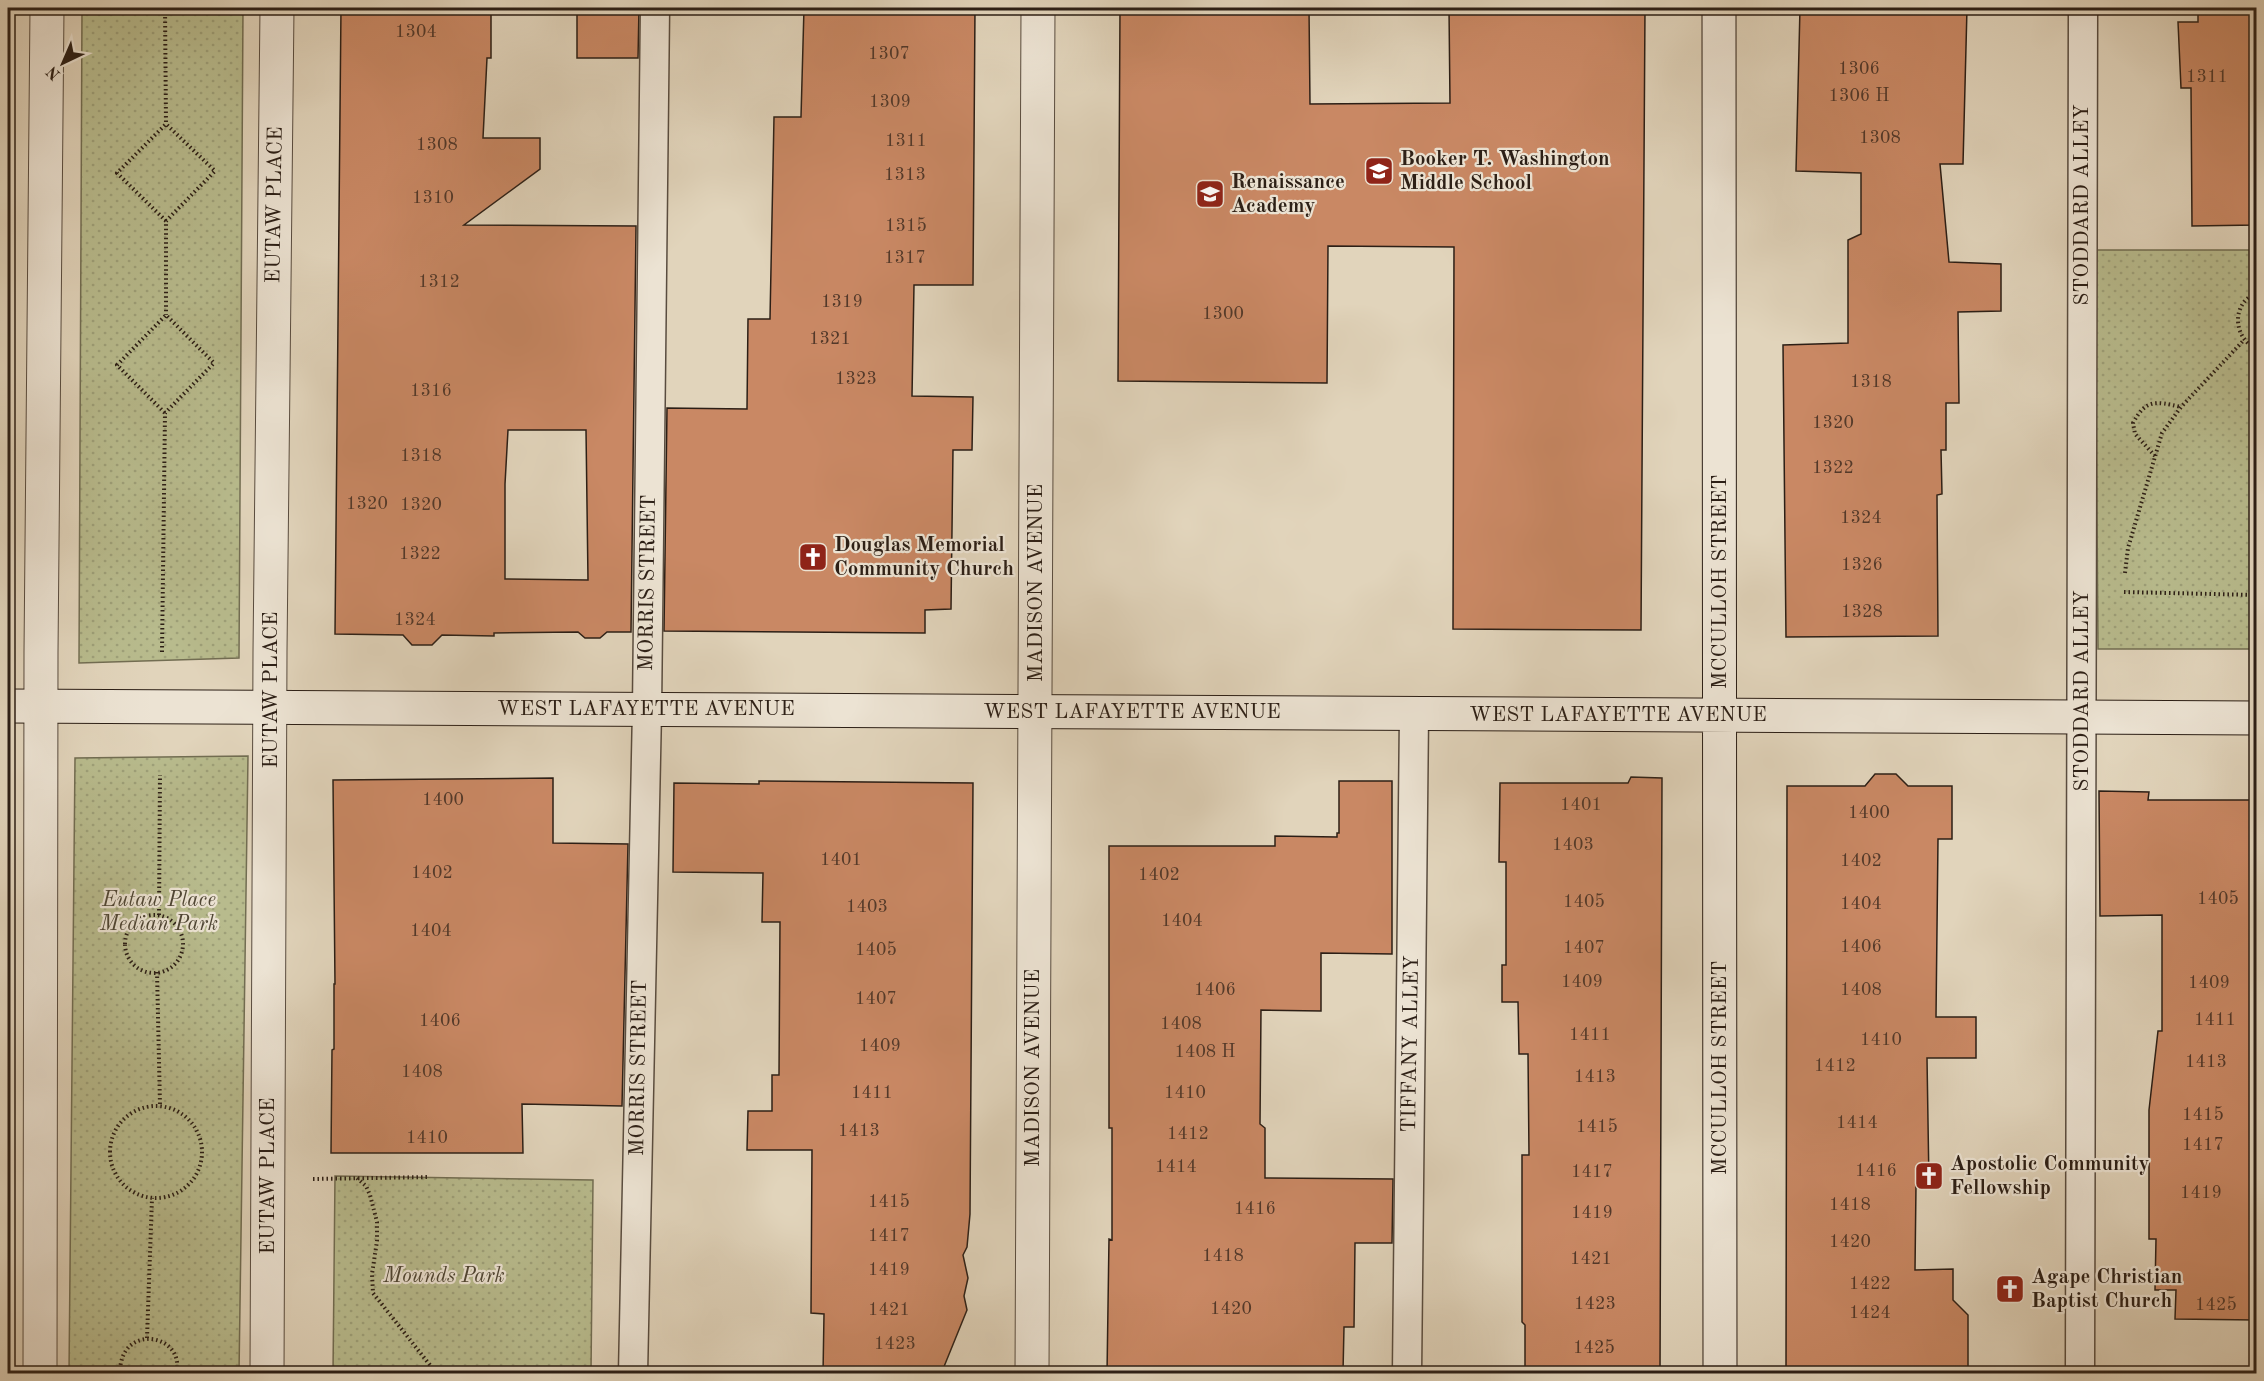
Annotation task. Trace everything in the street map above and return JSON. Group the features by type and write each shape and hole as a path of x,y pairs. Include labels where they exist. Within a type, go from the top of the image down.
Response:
{"street":[{"path":"40,1374 40,706 47,8"},
{"name":"EUTAW PLACE","path":"267,1374 270,707 277,8"},
{"name":"MADISON AVENUE","path":"1032,1374 1038,8"},
{"name":"MCCULLOH STREET","path":"1719,8 1720,1374"},
{"name":"WEST LAFAYETTE AVENUE","path":"8,706 2256,718"}],"lane":[{"name":"MORRIS STREET","path":"633,1374 647,710 656,8"},
{"name":"STODDARD ALLEY","path":"2080,1374 2083,8"},
{"name":"TIFFANY ALLEY","path":"1407,1374 1414,714"}],"path":[{"path":"165,8 166,124 117,173 166,221"},
{"path":"165,413 117,365 166,315 166,221 215,171 166,124"},
{"path":"2256,294 2243,303 2238,312 2237,322 2244,340 2256,349"},
{"path":"162,652 165,413 214,363 166,315"},
{"path":"2124,600 2128,548 2163,433 2181,407 2244,340"},
{"path":"2156,456 2135,434 2133,423 2141,409 2154,403 2181,407"},
{"path":"2124,592 2256,595"},
{"path":"159,915 160,775"},
{"path":"153,914 159,915 169,918 181,930 184,946 178,962 164,972 148,973 133,964 125,949 127,932 137,919 153,914"},
{"path":"157,972 160,1106"},
{"path":"160,1106 179,1112 194,1126 201,1146 200,1166 189,1184 172,1195 152,1198 132,1192 117,1177 110,1158 111,1138 122,1120 139,1108 160,1106"},
{"path":"313,1179 430,1177"},
{"path":"357,1178 366,1186 377,1222 377,1241 372,1274 373,1293 437,1374"},
{"path":"147,1338 152,1198"},
{"path":"120,1374 121,1356 131,1343 147,1338 163,1341 175,1353 178,1370 176,1374"}],"green space":[{"path":"82,8 243,8 239,658 79,663"},
{"path":"2095,250 2256,250 2256,649 2098,649"},
{"name":"Eutaw Place Median Park","path":"248,756 239,1373 69,1373 75,758"},
{"name":"Mounds Park","path":"335,1176 593,1180 591,1373 333,1373"}],"building":[{"path":"341,8 491,8 491,58 487,58 483,138 540,138 540,169 464,225 636,226 631,632 607,632 600,638 585,638 578,632 494,633 494,636 442,635 432,645 412,645 403,635 335,634","holes":["508,430 586,430 588,580 505,579 505,484"]},
{"path":"577,8 639,8 638,58 577,58"},
{"path":"804,8 975,8 973,285 914,285 912,396 973,397 972,450 953,450 951,609 925,610 925,633 664,631 667,408 747,409 748,319 770,319 774,117 801,117"},
{"path":"1120,8 1309,8 1310,104 1450,103 1449,8 1645,8 1641,630 1453,629 1454,247 1328,246 1327,383 1118,381"},
{"path":"1800,8 1967,8 1963,164 1940,164 1949,262 2001,264 2001,311 1958,312 1959,403 1946,403 1946,450 1941,450 1942,494 1937,495 1938,636 1786,637 1783,345 1848,343 1848,240 1861,234 1861,173 1796,171"},
{"path":"2198,8 2256,8 2256,225 2192,226 2191,88 2181,88 2178,22 2198,22"},
{"path":"1875,774 1896,774 1908,786 1952,786 1952,839 1938,839 1936,1017 1976,1017 1976,1058 1927,1058 1929,1185 1916,1185 1915,1270 1953,1269 1953,1300 1968,1315 1968,1371 1930,1372 1930,1374 1786,1374 1787,786 1865,786"},
{"path":"1631,777 1662,778 1660,1374 1525,1374 1525,1325 1522,1322 1522,1155 1529,1155 1528,1054 1519,1054 1518,1002 1502,1002 1502,965 1506,965 1506,862 1499,862 1500,783 1628,783"},
{"path":"553,778 553,843 628,844 622,1106 522,1104 523,1153 331,1153 335,984 333,780"},
{"path":"759,781 973,783 970,1214 967,1247 963,1255 968,1278 964,1296 967,1310 941,1374 823,1374 824,1314 811,1313 812,1150 747,1150 748,1111 772,1111 772,1075 779,1075 780,922 762,922 763,873 673,872 674,783 759,784"},
{"path":"1339,781 1392,781 1392,954 1321,953 1321,1011 1261,1010 1260,1124 1265,1128 1265,1178 1393,1179 1392,1243 1355,1243 1354,1327 1344,1327 1343,1372 1236,1371 1236,1374 1107,1374 1109,1239 1112,1240 1112,1128 1109,1128 1109,846 1275,846 1275,836 1337,837 1339,833"},
{"path":"2099,791 2149,792 2148,800 2256,800 2256,1320 2175,1319 2176,1290 2155,1290 2156,1239 2149,1239 2149,1110 2158,1031 2162,1031 2162,915 2100,916"}],"place":[{"name":"Booker T. Washington Middle School","path":"1379,171"},
{"name":"Renaissance Academy","path":"1210,194"},
{"name":"Douglas Memorial Community Church","path":"813,557"},
{"name":"Apostolic Community Fellowship","path":"1929,1176"},
{"name":"Agape Christian Baptist Church","path":"2010,1289"}]}
